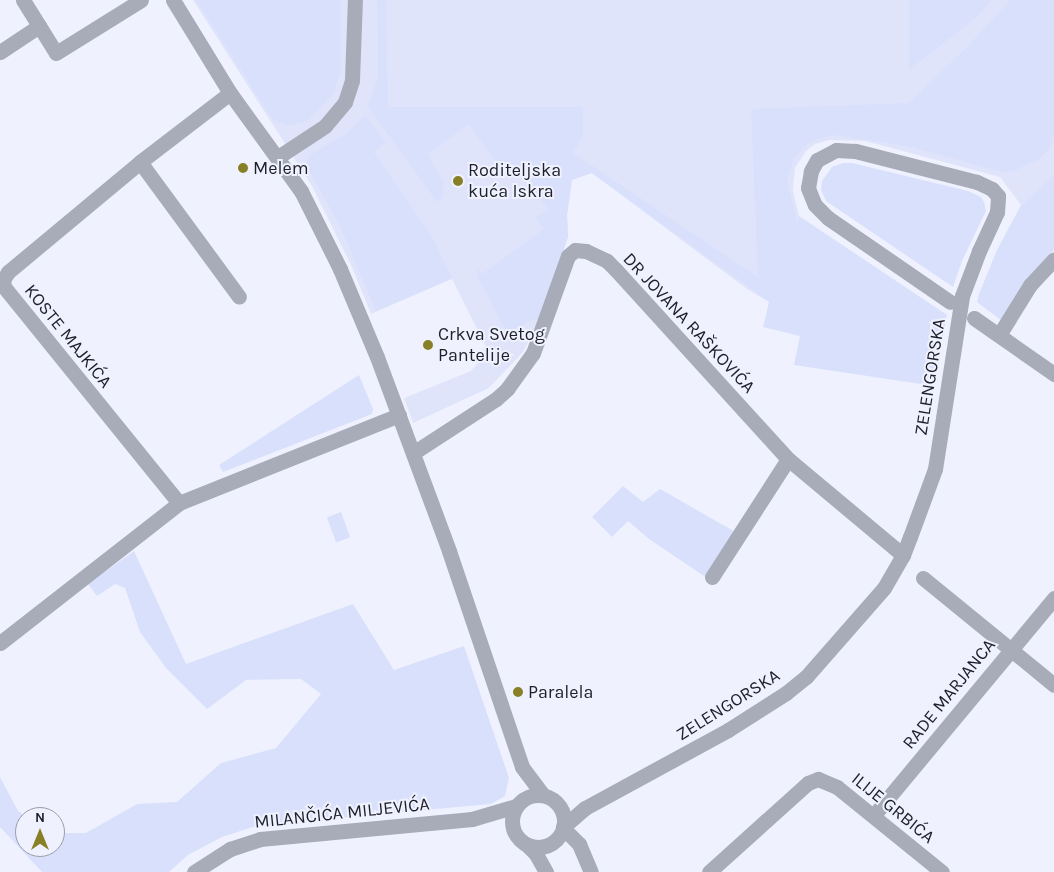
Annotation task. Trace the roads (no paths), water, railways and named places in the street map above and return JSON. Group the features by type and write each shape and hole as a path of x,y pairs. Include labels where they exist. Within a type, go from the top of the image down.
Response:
{"street":[{"path":"23,0 56,52 141,0"},
{"path":"173,0 230,93 301,190 340,269 413,453 522,767 544,795 556,802 564,818 561,832 550,851 546,872"},
{"path":"278,157 325,126 345,102 352,80 355,0"},
{"path":"0,52 39,26"},
{"name":"KOSTE MAJKIĆA","path":"179,503 4,284 8,272 140,162 230,93"},
{"name":"ZELENGORSKA","path":"561,832 583,809 728,730 786,693 806,677 853,626 884,588 903,555 935,468 952,350 962,296 979,251 995,218 999,202 998,196 985,185 849,151 836,150 825,154 817,160 811,171 808,188 815,205 822,212 950,302"},
{"path":"140,162 239,297"},
{"name":"DR JOVANA RAŠKOVIĆA","path":"413,453 496,399 507,389 533,353 568,256 574,250 598,256 612,266 788,459 903,555"},
{"path":"999,335 1030,286 1054,259"},
{"name":"ZELENGORSKA","path":"974,318 1054,374"},
{"path":"0,643 179,503 399,416"},
{"path":"712,577 788,459"},
{"path":"923,578 1054,685"},
{"name":"RADE MARJANCA","path":"874,815 1010,648 1054,598"},
{"path":"522,767 518,803 511,820 512,828 521,841 536,854 546,872"},
{"name":"ILIJE GRBIĆA","path":"709,872 808,783 818,779 837,787 874,815 938,871"},
{"path":"518,803 527,797 544,795"},
{"name":"MILANČIĆA MILJEVIĆA","path":"472,819 518,803"},
{"path":"560,807 583,809"},
{"name":"MILANČIĆA MILJEVIĆA","path":"194,872 238,845 260,839 472,819 494,822 512,828"},
{"path":"527,845 540,848 561,832"},
{"path":"561,832 579,844 591,872"}],"place":[{"name":"Melem","path":"243,168"},
{"name":"Roditeljska kuća Iskra","path":"458,181"},
{"name":"Crkva Svetog Pantelije","path":"428,345"},
{"name":"Paralela","path":"518,692"}]}
